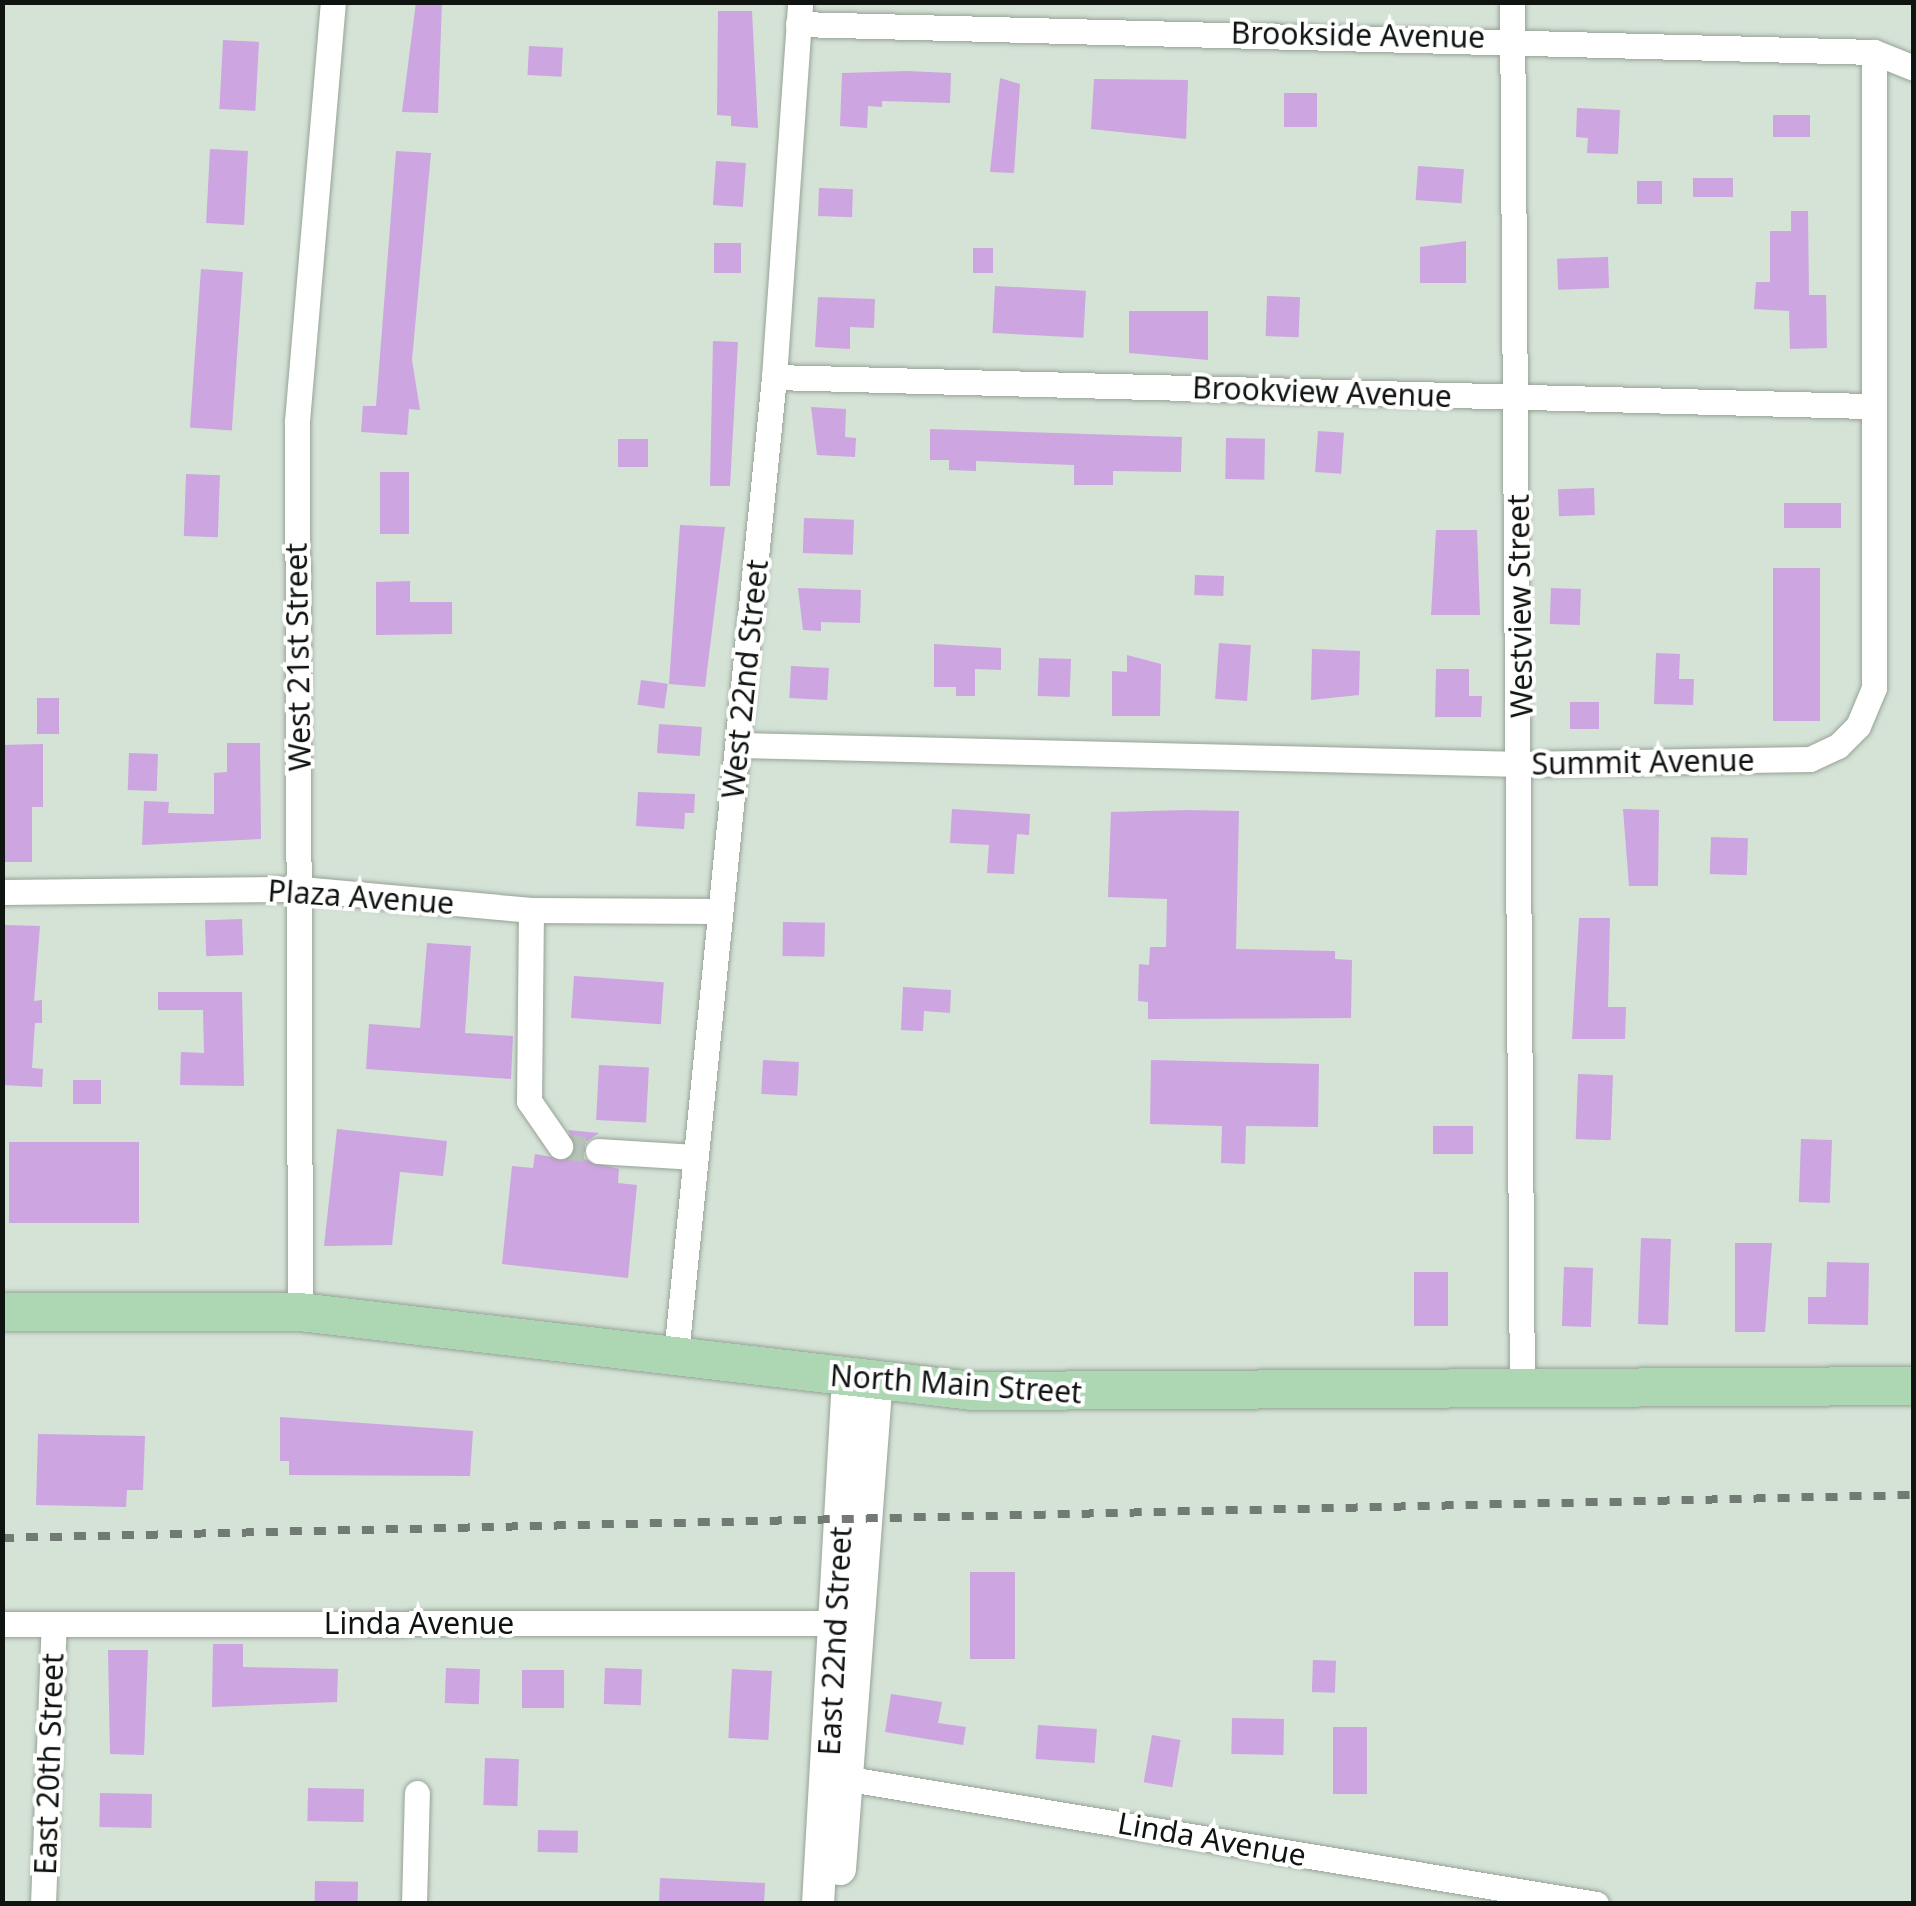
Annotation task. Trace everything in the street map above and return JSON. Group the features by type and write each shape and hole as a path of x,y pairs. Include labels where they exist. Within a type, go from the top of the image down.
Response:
{"main road":[{"name":"North Main Street","path":"2,1312 300,1312 676,1354 862,1381 1143,1395 1914,1386"},
{"name":"East 22nd Street","path":"818,1904 839,1777 836,1623 862,1381"},
{"name":"East 22nd Street","path":"836,1904 839,1777 862,1381"}],"street":[{"name":"West 21st Street","path":"300,1312 296,421 333,2"},
{"name":"Westview Street","path":"1512,2 1522,764 1522,1389"},
{"name":"Brookside Avenue","path":"799,13 1874,52 1914,68"},
{"name":"West 22nd Street","path":"676,1354 774,377 799,13"},
{"name":"Summit Avenue","path":"740,744 1522,764 1810,759 1858,726 1874,688 1870,406 1874,52"},
{"name":"Brookview Avenue","path":"774,377 1870,406"},
{"name":"Plaza Avenue","path":"2,892 301,889 531,910 718,911"},
{"path":"531,910 529,1101 560,1146"},
{"path":"598,1151 695,1157"},
{"name":"Linda Avenue","path":"2,1624 836,1623"},
{"name":"East 20th Street","path":"44,1904 54,1624"},
{"name":"Linda Avenue","path":"839,1777 1596,1904"},
{"path":"414,1904 417,1793"}],"building":[{"path":"416,2 442,2 438,113 402,112"},
{"path":"718,11 752,11 758,128 731,126 731,116 717,115"},
{"path":"223,40 259,42 255,111 219,109"},
{"path":"529,46 563,48 561,77 527,75"},
{"path":"842,73 951,73 950,103 882,101 882,107 868,106 867,128 840,126"},
{"path":"1000,78 1020,84 1014,173 990,172"},
{"path":"1094,79 1188,80 1186,139 1091,129"},
{"path":"1284,93 1317,93 1317,127 1284,127"},
{"path":"1577,108 1620,110 1618,154 1587,153 1588,138 1576,137"},
{"path":"1773,115 1810,115 1810,137 1773,137"},
{"path":"210,149 248,151 244,225 206,223"},
{"path":"396,151 431,153 412,360 420,410 409,409 407,435 361,432 363,406 376,406"},
{"path":"716,161 746,163 743,207 713,205"},
{"path":"1418,166 1464,169 1462,203 1416,200"},
{"path":"1693,178 1733,178 1733,197 1693,197"},
{"path":"1637,181 1662,181 1662,204 1637,204"},
{"path":"819,188 853,189 852,217 818,216"},
{"path":"1791,211 1808,211 1809,295 1826,295 1827,348 1790,349 1789,311 1754,309 1756,282 1770,282 1770,231 1791,231"},
{"path":"1466,241 1466,283 1420,283 1420,247"},
{"path":"714,243 741,243 741,273 714,273"},
{"path":"973,248 993,248 993,273 973,273"},
{"path":"1608,257 1609,288 1558,290 1557,259"},
{"path":"201,269 243,272 232,431 190,428"},
{"path":"995,286 1086,291 1083,338 993,333"},
{"path":"1267,296 1300,297 1299,337 1266,336"},
{"path":"818,297 875,299 874,328 850,327 850,349 815,347"},
{"path":"1129,311 1208,311 1208,360 1129,353"},
{"path":"713,341 738,342 730,486 710,486"},
{"path":"811,407 846,409 845,437 856,438 855,457 817,455"},
{"path":"930,429 1182,437 1181,472 1113,471 1113,485 1074,485 1074,465 976,461 976,471 949,470 949,460 930,460"},
{"path":"1318,431 1344,433 1341,474 1315,472"},
{"path":"1226,438 1265,439 1264,480 1225,479"},
{"path":"618,439 648,439 648,467 618,467"},
{"path":"380,472 409,472 409,534 380,534"},
{"path":"186,474 220,475 218,537 184,536"},
{"path":"1594,488 1595,515 1559,516 1558,489"},
{"path":"1784,503 1841,503 1841,528 1784,528"},
{"path":"804,518 854,520 853,555 803,553"},
{"path":"680,525 725,527 705,687 669,684"},
{"path":"1436,530 1477,530 1480,615 1431,615"},
{"path":"1773,568 1820,568 1820,721 1773,721"},
{"path":"1195,575 1224,576 1223,596 1194,595"},
{"path":"410,581 410,602 452,602 452,634 376,635 376,582"},
{"path":"798,588 861,590 860,623 821,622 821,631 803,630"},
{"path":"1551,588 1581,589 1580,625 1550,624"},
{"path":"1219,643 1251,645 1247,701 1215,699"},
{"path":"934,644 1001,648 1001,670 975,669 975,696 956,696 956,687 934,687"},
{"path":"1312,649 1360,651 1359,695 1311,700"},
{"path":"1656,653 1680,654 1679,679 1694,679 1693,705 1654,704"},
{"path":"1127,655 1161,664 1160,716 1112,716 1112,671 1127,672"},
{"path":"1039,658 1071,659 1070,697 1038,696"},
{"path":"791,666 829,668 827,700 789,698"},
{"path":"1436,669 1469,669 1469,696 1482,696 1481,717 1435,717"},
{"path":"641,680 668,684 664,709 638,705"},
{"path":"37,698 59,698 59,734 37,734"},
{"path":"1570,702 1599,702 1599,729 1570,729"},
{"path":"659,724 702,727 700,756 657,753"},
{"path":"227,743 260,743 261,839 142,845 144,801 169,802 168,813 214,814 214,773 227,772"},
{"path":"43,744 43,807 32,807 32,862 2,862 2,745"},
{"path":"129,753 158,754 157,791 128,790"},
{"path":"638,792 695,794 694,813 685,813 684,829 636,826"},
{"path":"952,809 1030,814 1029,835 1017,834 1014,874 987,873 989,845 950,843"},
{"path":"1623,809 1659,810 1658,886 1629,886"},
{"path":"1239,811 1236,949 1335,951 1335,959 1352,960 1351,1018 1148,1019 1148,1002 1138,1001 1139,964 1149,965 1150,947 1166,947 1167,899 1108,897 1111,812"},
{"path":"1711,837 1748,838 1747,875 1710,874"},
{"path":"1579,918 1610,918 1608,1007 1626,1007 1625,1039 1572,1039"},
{"path":"242,919 243,955 206,956 205,920"},
{"path":"783,922 825,923 824,957 782,956"},
{"path":"5,925 40,926 34,1001 42,1000 42,1023 35,1023 32,1068 43,1069 42,1087 2,1085"},
{"path":"427,943 471,946 465,1033 513,1036 511,1079 366,1069 369,1024 420,1028"},
{"path":"574,976 664,982 661,1024 571,1018"},
{"path":"903,987 951,990 950,1013 924,1011 923,1031 901,1030"},
{"path":"158,992 242,992 244,1086 180,1085 181,1052 204,1053 203,1010 158,1010"},
{"path":"763,1060 799,1062 797,1096 761,1094"},
{"path":"1151,1060 1319,1064 1318,1127 1246,1126 1245,1164 1221,1163 1222,1126 1150,1124"},
{"path":"599,1065 649,1068 646,1123 596,1120"},
{"path":"1578,1074 1613,1075 1611,1140 1576,1139"},
{"path":"73,1080 101,1080 101,1104 73,1104"},
{"path":"1433,1126 1473,1126 1473,1154 1433,1154"},
{"path":"337,1129 447,1141 443,1176 400,1172 392,1245 324,1246"},
{"path":"568,1130 599,1133 584,1143 584,1159 619,1169 618,1183 637,1185 628,1278 502,1264 512,1166 533,1168 535,1154 568,1160 576,1146"},
{"path":"1801,1139 1832,1140 1830,1203 1799,1202"},
{"path":"9,1142 139,1142 139,1223 9,1223"},
{"path":"1641,1238 1671,1239 1668,1325 1638,1324"},
{"path":"1735,1243 1772,1243 1765,1332 1735,1332"},
{"path":"1827,1262 1869,1263 1868,1325 1808,1324 1808,1297 1826,1297"},
{"path":"1564,1267 1593,1268 1591,1327 1562,1326"},
{"path":"1414,1272 1448,1272 1448,1326 1414,1326"},
{"path":"280,1417 473,1431 470,1476 289,1475 289,1461 280,1461"},
{"path":"38,1434 145,1436 143,1490 127,1490 126,1507 36,1505"},
{"path":"970,1572 1015,1572 1015,1659 970,1659"},
{"path":"213,1644 243,1644 243,1667 338,1669 337,1702 212,1707"},
{"path":"108,1650 148,1650 144,1755 110,1754"},
{"path":"1313,1660 1336,1661 1335,1693 1312,1692"},
{"path":"446,1668 480,1669 479,1704 445,1703"},
{"path":"605,1668 642,1669 641,1705 604,1704"},
{"path":"732,1669 772,1671 768,1740 728,1738"},
{"path":"522,1670 564,1670 564,1708 522,1708"},
{"path":"891,1694 942,1702 938,1723 966,1727 963,1745 885,1732"},
{"path":"1232,1718 1284,1719 1283,1755 1231,1754"},
{"path":"1038,1725 1097,1729 1094,1763 1036,1759"},
{"path":"1333,1727 1367,1727 1367,1794 1333,1794"},
{"path":"1152,1735 1181,1740 1172,1787 1144,1782"},
{"path":"485,1758 519,1759 517,1806 483,1805"},
{"path":"308,1788 364,1789 363,1822 307,1821"},
{"path":"100,1793 152,1794 151,1828 99,1827"},
{"path":"538,1830 578,1831 578,1853 538,1852"},
{"path":"660,1878 765,1883 764,1904 659,1904"},
{"path":"315,1881 358,1882 358,1904 315,1904"}],"tunnel":[{"path":"560,1146 598,1151"}],"railway":[{"path":"2,1538 1914,1495"}]}
